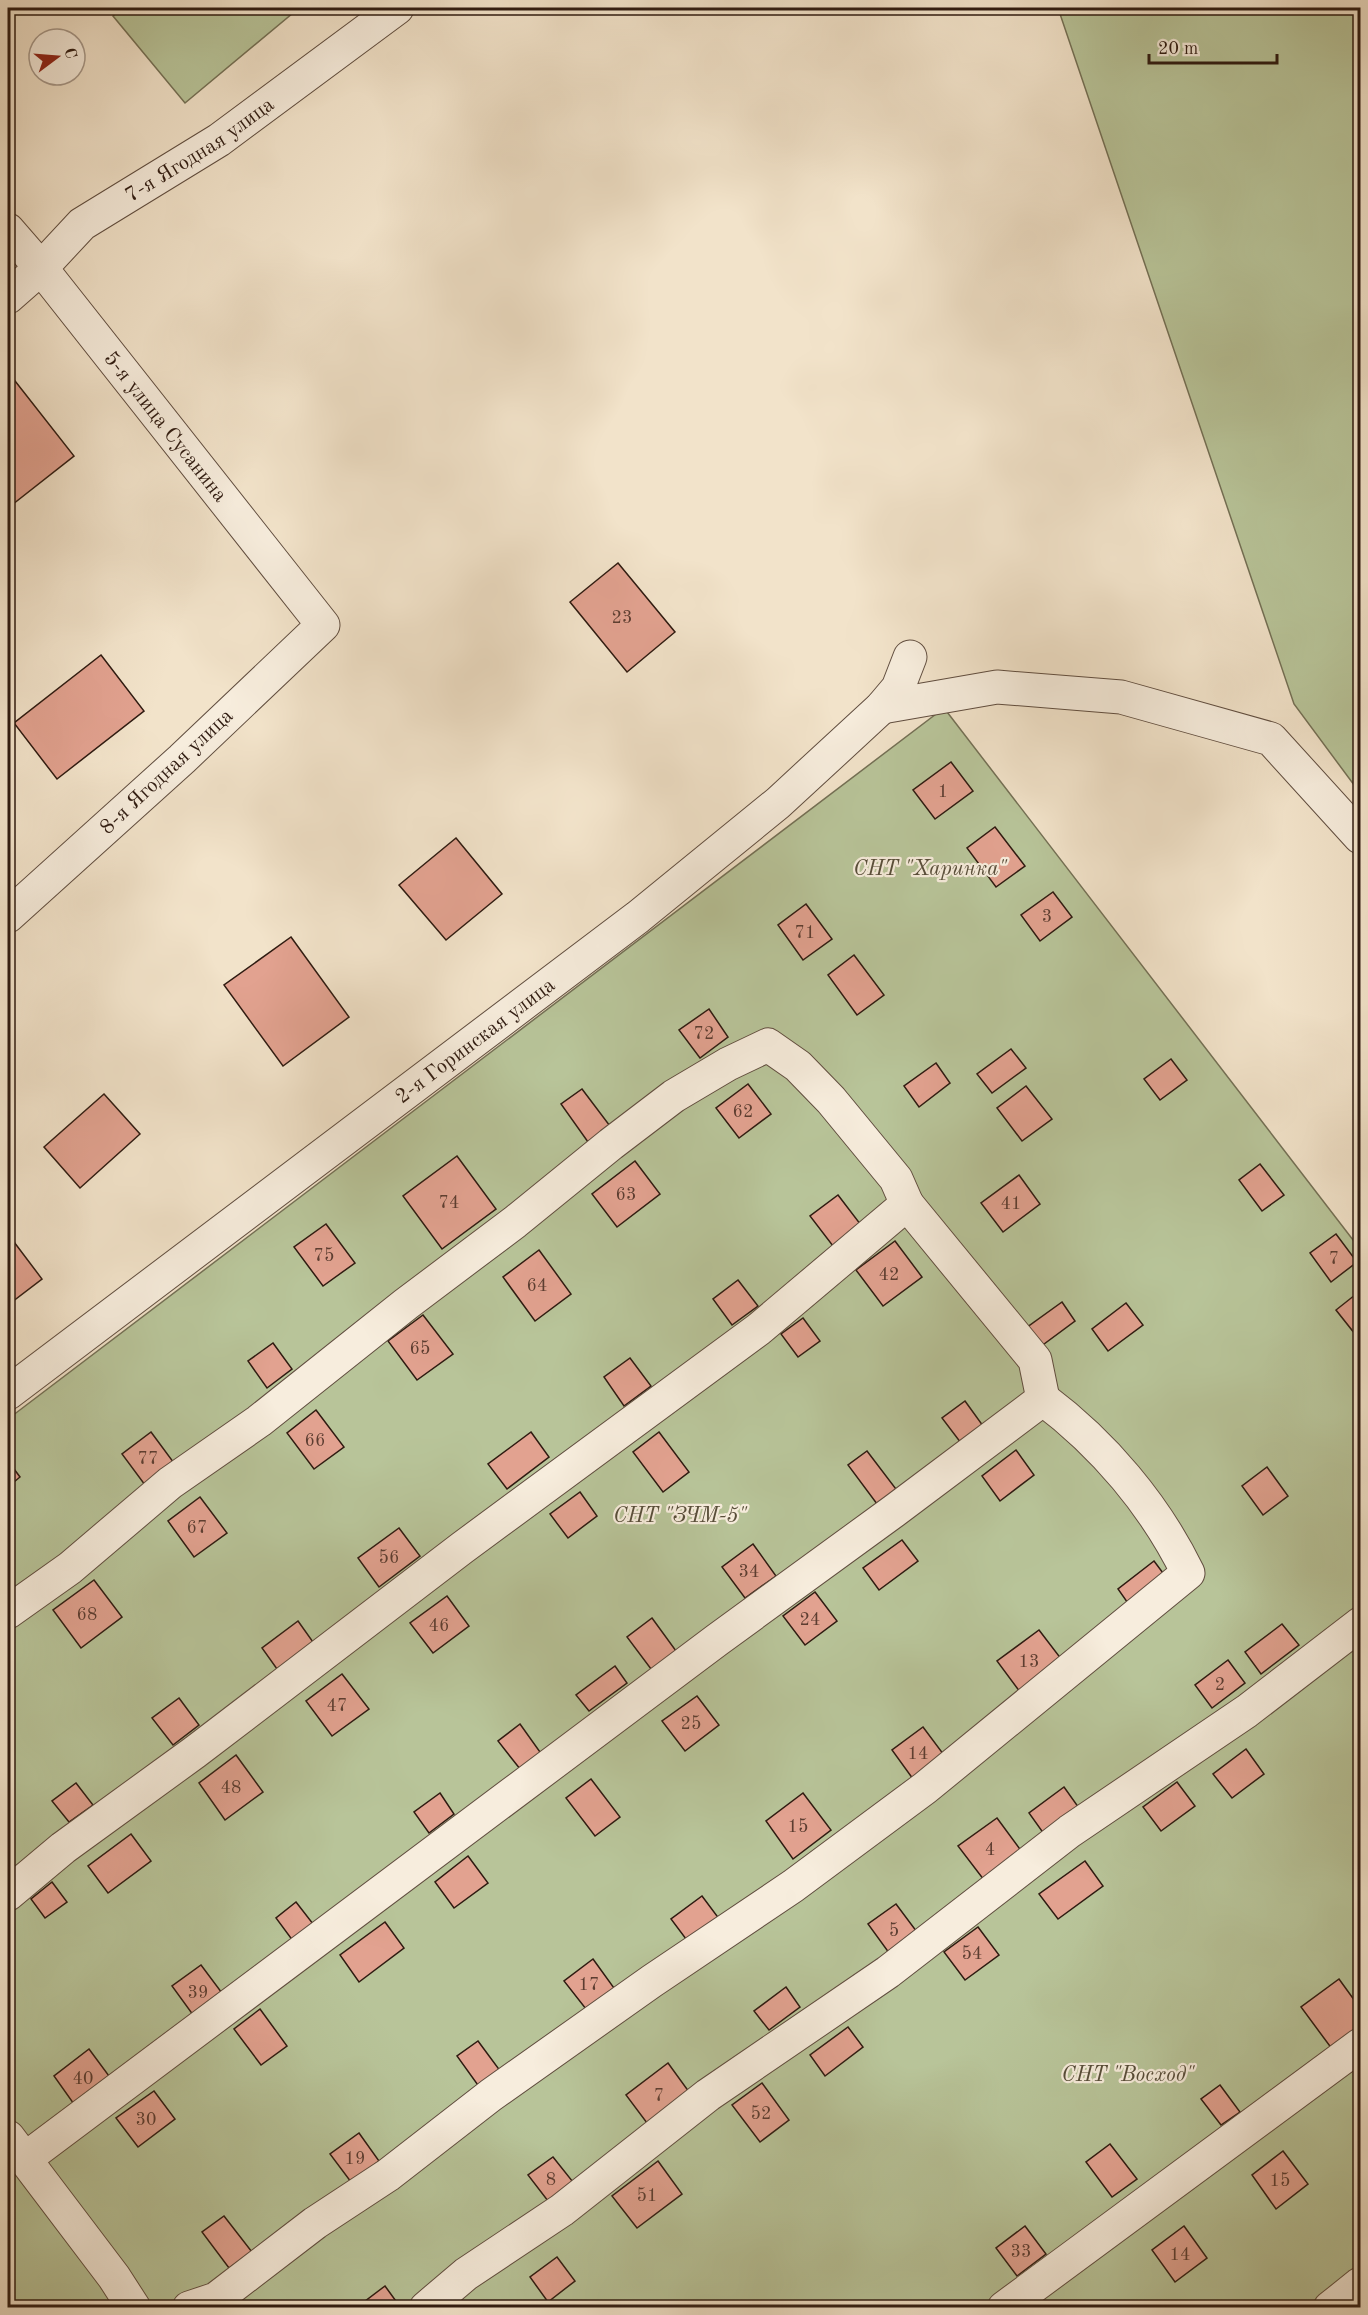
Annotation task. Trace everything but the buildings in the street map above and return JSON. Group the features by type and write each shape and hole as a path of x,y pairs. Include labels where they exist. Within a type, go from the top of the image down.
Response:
{"street":[{"name":"7-я Ягодная улица","path":"8,297 41,268 82,224 219,140 397,8"},
{"name":"5-я улица Сусанина","path":"8,230 41,268 323,625"},
{"name":"8-я Ягодная улица","path":"8,916 182,759 323,625"},
{"name":"2-я Горинская улица","path":"8,1393 638,917 778,803 882,707 898,688 910,657"},
{"path":"882,707 997,687 1121,697 1271,739 1360,837"},
{"path":"8,1612 70,1568 170,1483 260,1420 674,1096 728,1064 768,1045 798,1066 831,1100 896,1179 908,1204 1035,1360 1043,1398 1071,1420 1142,1497 1172,1540 1188,1573 925,1788 793,1886 652,1981 491,2095 388,2175 315,2223 216,2299 189,2307"},
{"path":"8,1894 63,1848 204,1745 462,1548 759,1329 908,1204"},
{"path":"134,2307 114,2277 16,2148 894,1511 1043,1398"},
{"path":"427,2307 466,2274 562,2210 708,2095 888,1972 1070,1831 1247,1711 1360,1624"},
{"path":"1004,2307 1360,2044"},
{"path":"1330,2307 1360,2284"}],"green space":[{"path":"123,8 299,8 185,103 113,16"},
{"path":"1058,8 1360,8 1360,793 1294,704"},
{"name":"СНТ \"ЗЧМ-5\"","path":"944,708 1360,1249 1360,2307 8,2308 8,1419"}],"park label":[{"name":"СНТ \"Харинка\"","path":"930,868"},
{"name":"СНТ \"Восход\"","path":"1128,2074"}]}
